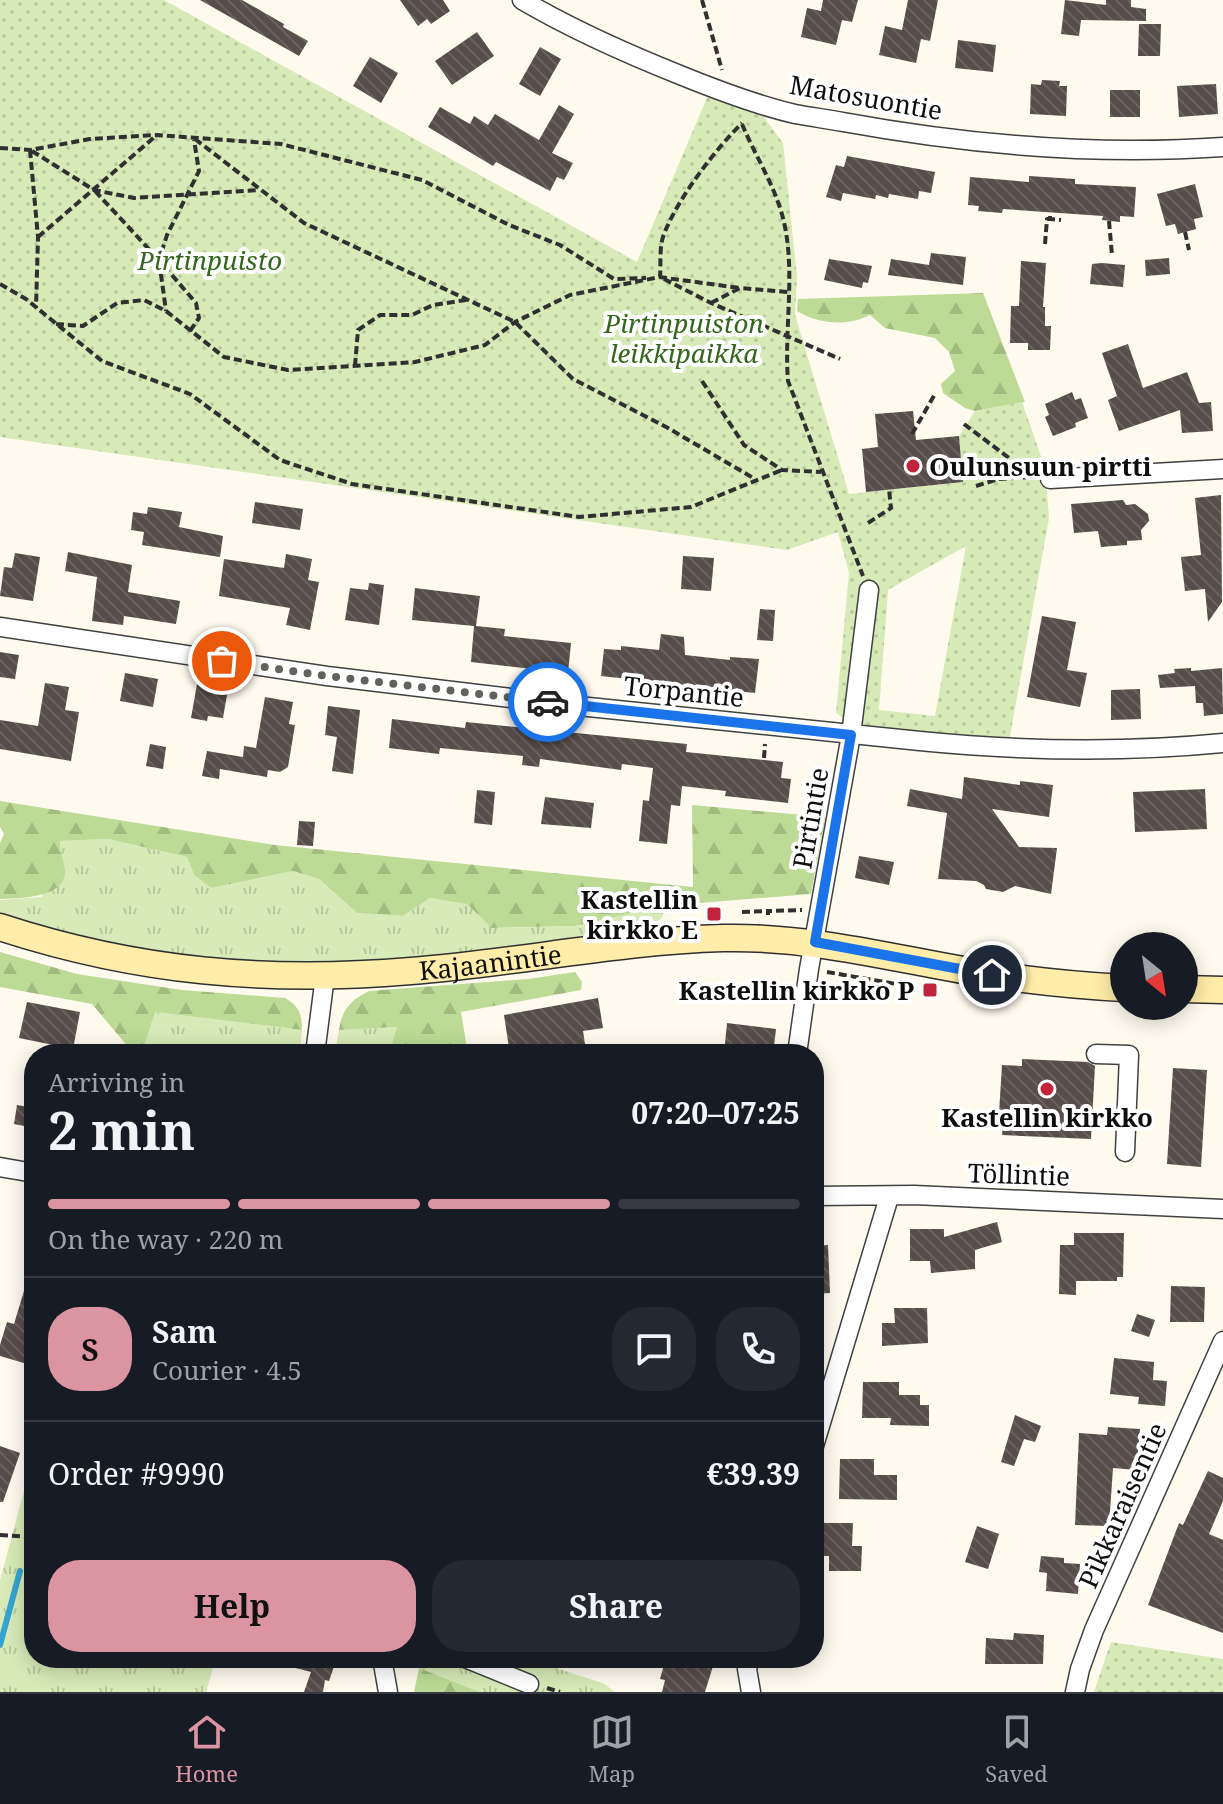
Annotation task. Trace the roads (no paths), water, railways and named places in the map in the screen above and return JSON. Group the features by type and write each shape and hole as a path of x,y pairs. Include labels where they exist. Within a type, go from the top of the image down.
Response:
{"main road":[{"name":"Kajaanintie","path":"0,927 53,944 145,965 240,975 325,976 412,971 724,938 815,942 992,975 1110,987"},
{"path":"1198,989 1223,990"}],"street":[{"name":"Matosuontie","path":"522,0 612,48 733,95 795,114 908,133 1015,145 1139,152 1223,147"},
{"path":"1050,479 1223,469"},
{"name":"Pirtintie","path":"799,1044 851,735 869,590"},
{"name":"Torpantie","path":"0,627 327,676 851,735 979,747 1068,750 1168,748 1223,743"},
{"path":"316,1044 325,976"},
{"path":"1096,1054 1129,1055 1125,1152"},
{"path":"0,1167 24,1171"},
{"name":"Töllintie","path":"824,1196 914,1195 1223,1209"},
{"path":"824,1413 889,1197"},
{"name":"Pikkaraisentie","path":"1075,1692 1094,1630 1223,1341"},
{"path":"384,1668 388,1692"},
{"path":"490,1668 529,1684"},
{"path":"747,1668 751,1692"}],"waterway":[{"path":"0,1645 20,1571"}],"place":[{"name":"Oulunsuun pirtti","path":"913,466"},
{"name":"Kastellin kirkko E","path":"714,914"},
{"name":"Kastellin kirkko P","path":"930,990"},
{"name":"Kastellin kirkko","path":"1047,1089"}],"park label":[{"name":"Pirtinpuisto","path":"210,260"},
{"name":"Pirtinpuiston leikkipaikka","path":"684,338"}]}
